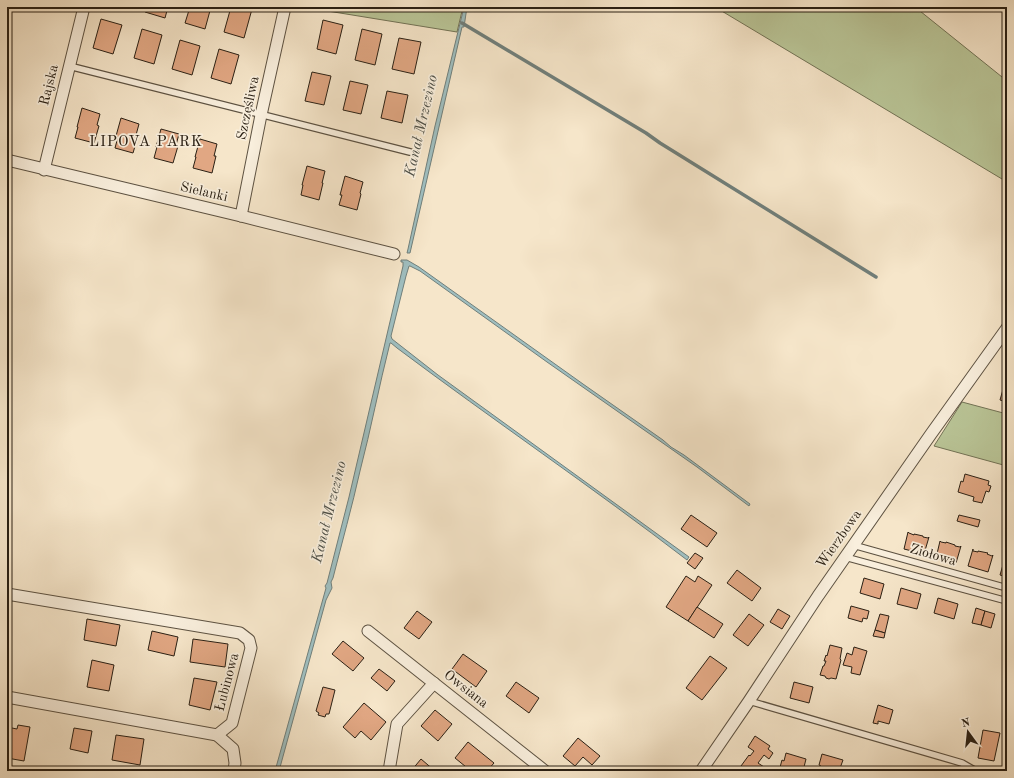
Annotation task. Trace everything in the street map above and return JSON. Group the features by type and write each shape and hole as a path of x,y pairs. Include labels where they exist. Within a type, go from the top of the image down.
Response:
{"street":[{"name":"Rajska","path":"44,170 84,7"},
{"name":"Szczęśliwa","path":"241,216 261,115 285,7"},
{"name":"Sielanki","path":"7,160 394,254"},
{"name":"Wierzbowa","path":"701,771 853,545 1007,328"},
{"name":"Łubinowa","path":"7,594 240,633 249,640 251,648 232,723 218,735"},
{"name":"Owsiana","path":"368,631 545,771"},
{"path":"389,771 397,724 434,683"},
{"path":"7,697 218,735 233,749 235,763 234,771"}],"lane":[{"path":"69,66 410,152"},
{"name":"Ziołowa","path":"853,545 1007,588"},
{"path":"845,557 1007,601"},
{"path":"749,701 962,763 976,771"}],"green space":[{"path":"303,7 463,7 457,32"},
{"path":"715,7 915,7 1007,81 1007,182"},
{"path":"962,402 1007,414 1007,466 934,446"}],"water":[{"path":"464,7 467,7 464,27 462,27 410,253 407,253 435,126"},
{"path":"401,260 407,260 419,267 684,455 750,504 749,506 697,467 420,271 409,266 391,336 392,339 438,375 689,557 687,560 390,343 354,498 331,582 332,588 326,600 279,771 275,771 326,588 325,586 349,497 403,266 403,262 401,262"}],"building":[{"path":"147,7 168,7 165,18 145,12"},
{"path":"190,7 211,7 205,29 185,23"},
{"path":"231,7 244,7 252,9 244,38 224,32"},
{"path":"101,19 122,25 113,54 93,48"},
{"path":"323,20 343,25 336,54 317,49"},
{"path":"142,29 162,35 154,64 134,58"},
{"path":"362,29 382,34 375,65 355,60"},
{"path":"399,38 421,42 414,74 392,69"},
{"path":"180,40 200,46 192,75 172,69"},
{"path":"219,49 239,55 231,84 211,78"},
{"path":"312,72 331,76 324,105 305,101"},
{"path":"350,81 368,85 361,114 343,110"},
{"path":"387,91 408,95 402,123 381,118"},
{"path":"82,108 100,114 97,125 99,126 94,143 75,138"},
{"path":"121,118 139,124 136,135 138,136 133,153 115,148 118,137 116,136"},
{"path":"161,129 179,134 176,145 178,146 173,163 154,158"},
{"path":"200,139 217,144 212,173 193,168"},
{"path":"307,166 325,171 319,200 301,195"},
{"path":"345,176 363,182 357,210 339,205"},
{"path":"1007,379 1007,402 1000,400"},
{"path":"965,474 989,481 988,485 991,486 989,492 986,491 982,503 973,501 974,497 958,492"},
{"path":"1007,483 1007,493 1004,492"},
{"path":"691,515 717,533 707,547 681,529"},
{"path":"959,515 980,520 978,527 957,521"},
{"path":"908,532 914,535 929,537 924,554 904,549"},
{"path":"940,541 955,546 961,546 956,563 936,558"},
{"path":"973,549 973,551 993,555 988,572 968,566"},
{"path":"695,553 703,558 695,569 687,563"},
{"path":"1005,558 1007,560 1007,577 1000,575"},
{"path":"737,570 761,588 752,601 727,583"},
{"path":"686,576 695,582 698,576 712,585 688,621 666,607"},
{"path":"864,578 884,584 880,599 860,593"},
{"path":"901,588 921,594 917,609 897,604"},
{"path":"938,598 958,604 954,619 934,613"},
{"path":"851,606 869,611 867,619 863,618 862,622 848,618"},
{"path":"697,607 723,624 714,638 688,621"},
{"path":"976,608 985,611 981,625 972,623"},
{"path":"778,609 790,616 782,629 770,622"},
{"path":"417,611 432,622 419,639 404,628"},
{"path":"985,611 995,614 991,628 981,625"},
{"path":"749,614 764,625 748,646 733,635"},
{"path":"880,614 889,616 885,633 875,630"},
{"path":"87,619 120,625 116,646 84,640"},
{"path":"875,630 885,633 884,638 873,636"},
{"path":"152,631 178,637 174,656 148,650"},
{"path":"193,639 228,644 225,667 190,662"},
{"path":"343,641 364,658 353,671 332,654"},
{"path":"830,645 842,648 841,660 836,679 829,679 820,675 826,661 824,661"},
{"path":"854,647 867,651 860,675 851,673 852,667 843,665 847,653 852,655"},
{"path":"463,654 487,671 476,687 452,669"},
{"path":"710,656 727,668 702,700 686,688"},
{"path":"92,660 114,665 109,691 87,687"},
{"path":"379,669 395,681 387,691 371,678"},
{"path":"194,678 217,682 210,710 189,705"},
{"path":"516,682 539,698 529,713 506,696"},
{"path":"794,682 813,687 809,703 790,698"},
{"path":"323,687 335,690 329,714 326,714 325,717 318,715 319,713 316,711"},
{"path":"364,703 386,722 371,740 361,731 355,738 343,727"},
{"path":"878,705 893,710 889,724 878,721 878,724 873,723"},
{"path":"435,710 452,724 438,741 421,726"},
{"path":"18,725 30,727 24,761 7,758 7,727 17,729"},
{"path":"74,728 92,731 88,753 70,749"},
{"path":"983,730 1000,733 994,761 978,758"},
{"path":"116,735 144,739 140,765 112,760"},
{"path":"755,736 770,746 768,749 773,753 769,759 764,755 758,763 764,767 761,771 747,771 741,766 754,751 748,747"},
{"path":"578,738 600,756 592,765 583,757 575,766 563,756"},
{"path":"468,742 494,763 487,771 471,771 455,758"},
{"path":"786,753 806,759 804,767 806,767 805,771 779,771"},
{"path":"822,754 843,760 839,771 817,771 821,766 819,765"},
{"path":"421,759 435,771 411,771"}],"waterway":[{"path":"462,23 646,133 876,277"}],"district":[{"name":"LIPOVA PARK","path":"146,142"}],"water label":[{"name":"Kanał Mrzezino","path":"422,126"},
{"name":"Kanał Mrzezino","path":"330,512"}]}
